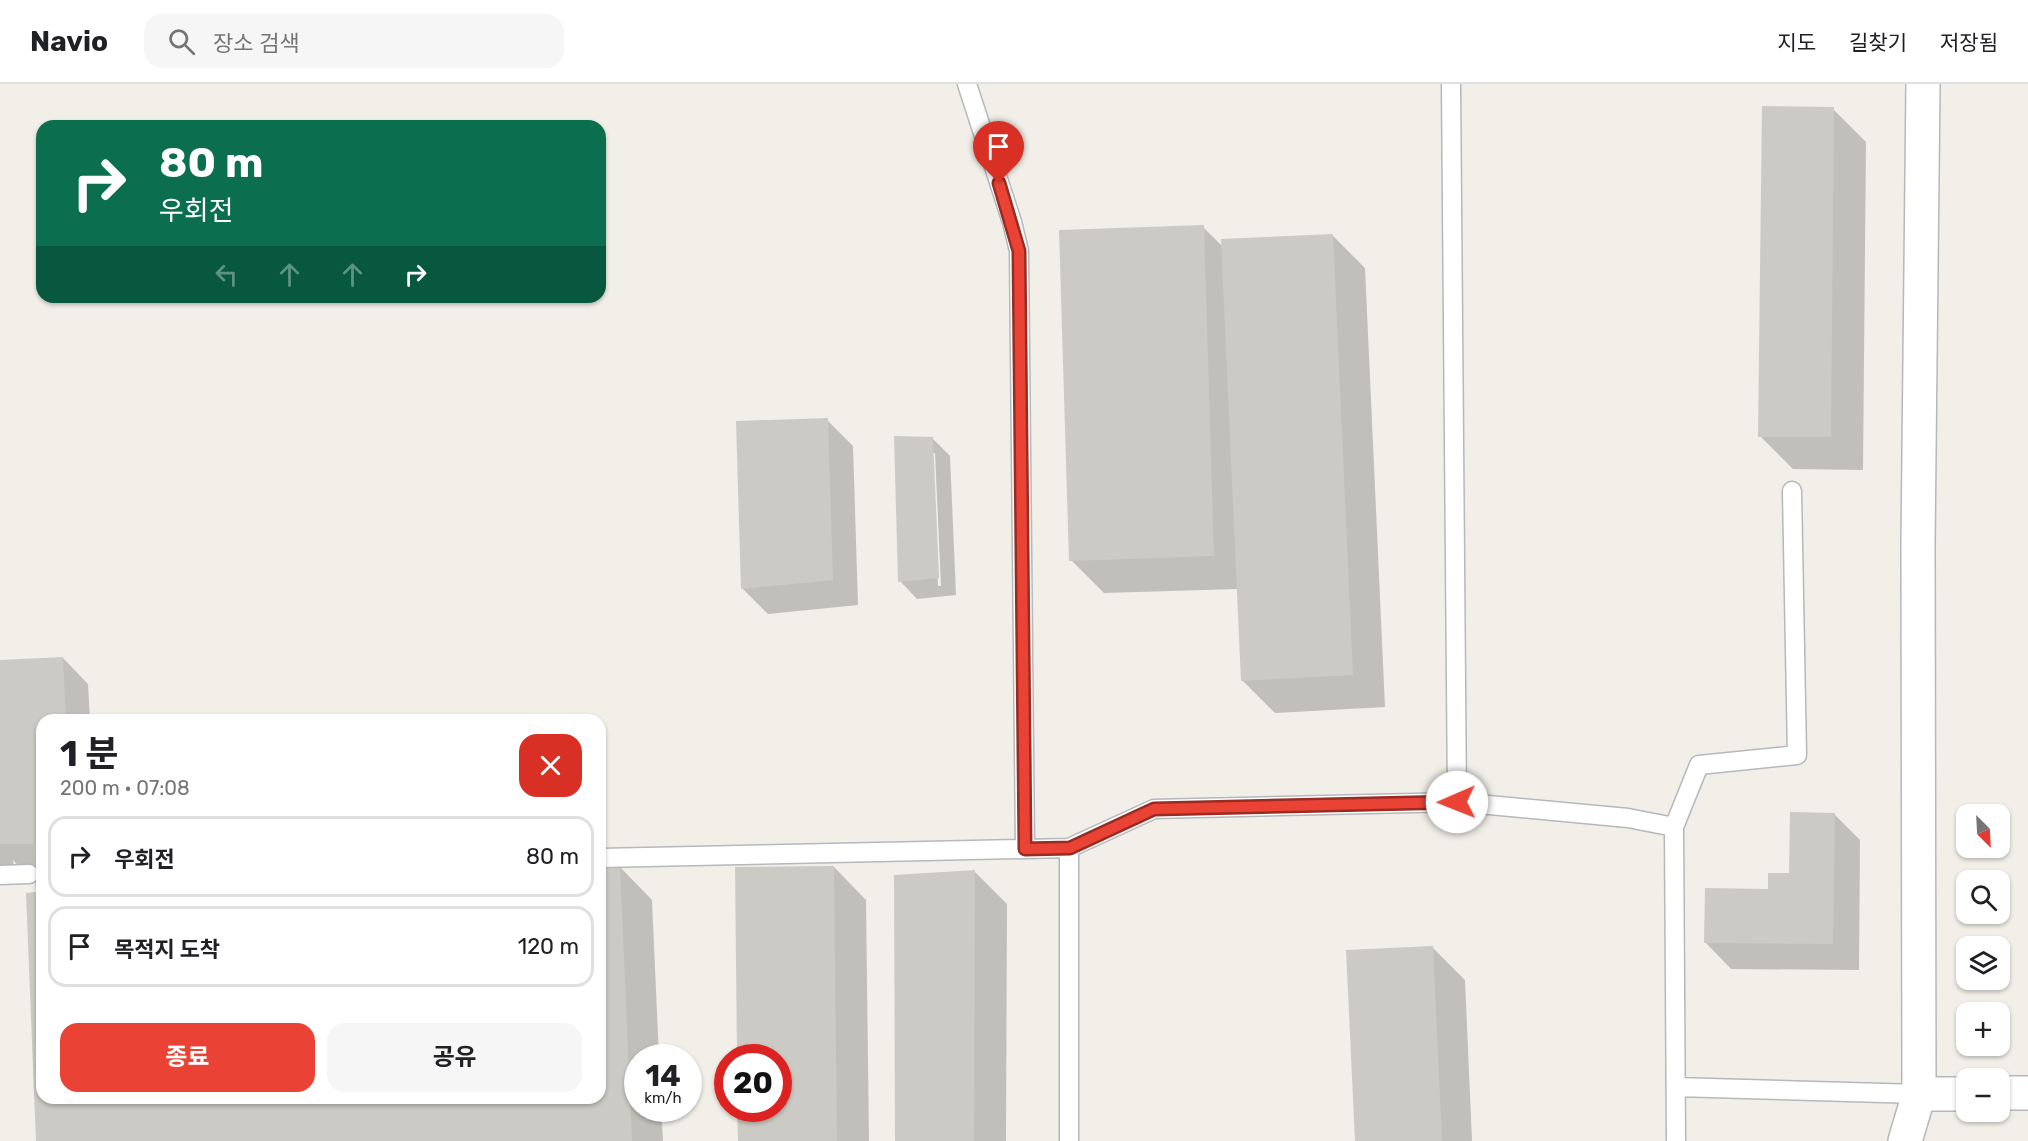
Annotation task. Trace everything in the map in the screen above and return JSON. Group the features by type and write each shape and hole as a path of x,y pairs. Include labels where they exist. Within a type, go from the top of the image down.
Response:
{"street":[{"path":"1905,1141 1919,1094 1918,544 1923,84"},
{"path":"2010,1093 2028,1093"},
{"path":"1919,1094 1956,1094"}],"lane":[{"path":"967,84 1012,222 1019,251 1025,849"},
{"path":"1451,84 1457,802"},
{"path":"1676,1141 1674,827 1699,765 1797,755 1792,491"},
{"path":"606,858 1070,848 1154,809 1457,802 1628,818 1674,827"},
{"path":"1069,1141 1070,848"},
{"path":"0,875 29,874"},
{"path":"1676,1087 1919,1094"}],"building":[{"path":"1762,106 1834,107 1831,437 1758,437"},
{"path":"1204,225 1214,556 1069,561 1059,230"},
{"path":"1333,234 1353,675 1241,681 1221,239"},
{"path":"828,418 833,580 741,589 736,421"},
{"path":"894,436 933,437 939,578 898,582"},
{"path":"63,657 66,714 36,714 36,892 33,844 0,844 0,660"},
{"path":"1790,812 1835,813 1833,944 1704,943 1705,888 1768,889 1768,873 1789,873"},
{"path":"620,866 628,1044 624,1044 624,1122 631,1122 632,1141 36,1141 26,893 36,892 36,1104 606,1104 606,867"},
{"path":"834,866 837,1141 738,1141 737,1122 792,1122 792,1044 737,1044 735,867"},
{"path":"975,870 974,1141 895,1141 894,875"},
{"path":"1433,946 1442,1141 1355,1141 1346,950"}],"route":[{"path":"999,183 1019,251 1025,849 1070,848 1154,809 1457,802"}]}
